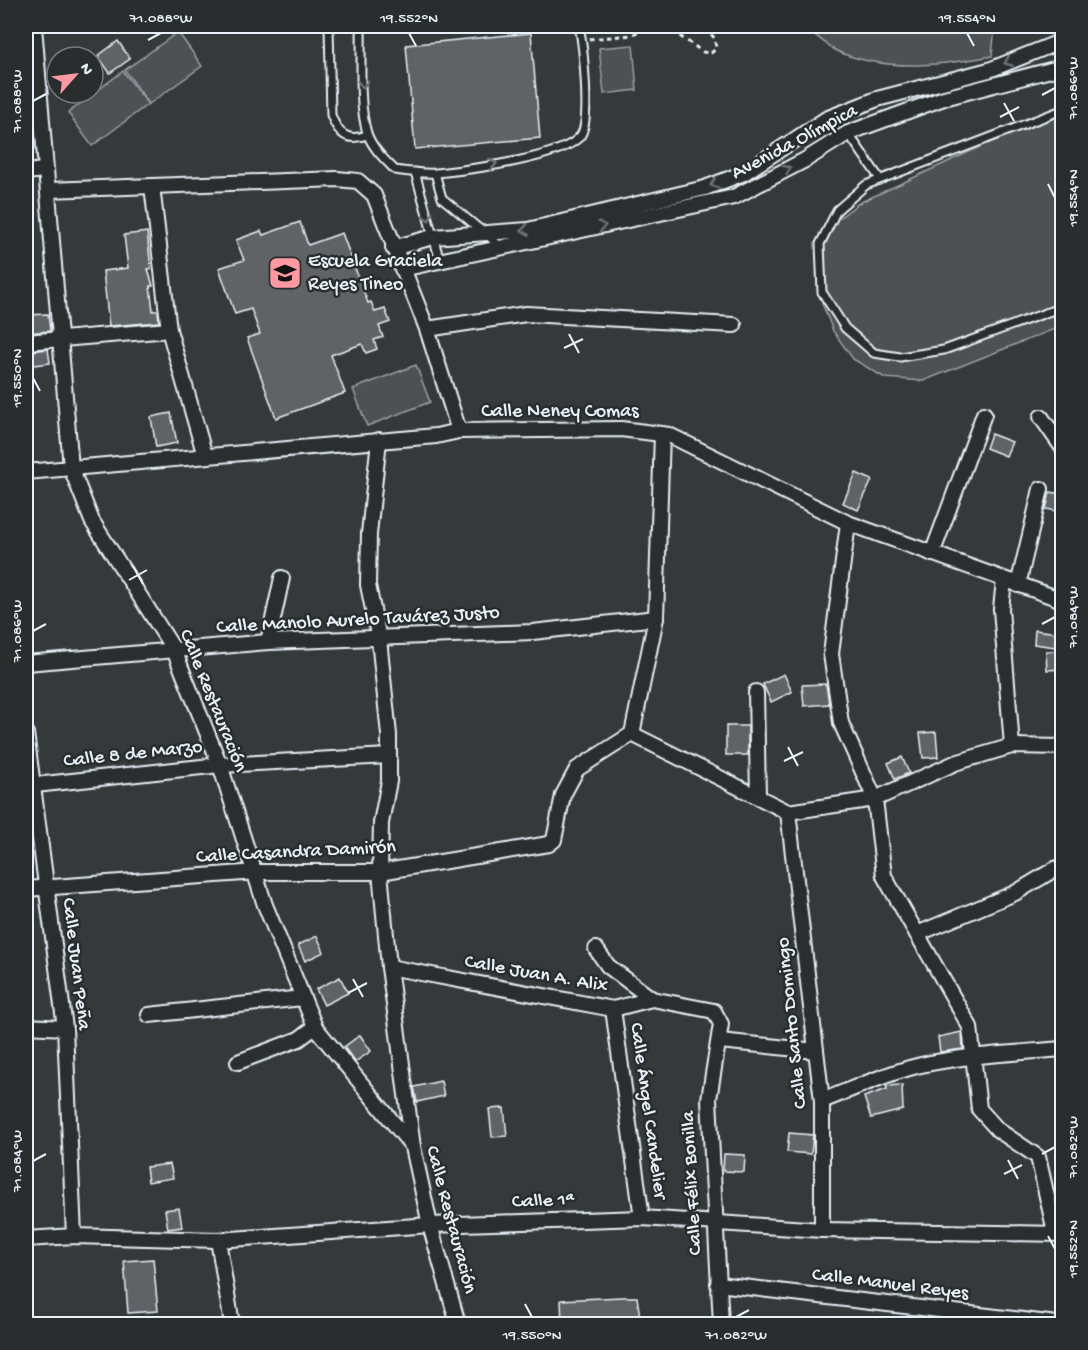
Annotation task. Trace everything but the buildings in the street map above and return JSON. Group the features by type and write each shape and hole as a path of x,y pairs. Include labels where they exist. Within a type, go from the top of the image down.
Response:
{"street":[{"name":"Calle Restauración","path":"34,26 44,170 49,190 71,468 92,521 174,650 220,765 257,872 265,905 315,1027 413,1147 430,1225 458,1324"},
{"path":"393,248 433,237 486,235 528,230 705,188 744,173 826,120 877,99 989,70 1062,41"},
{"name":"Avenida Olímpica","path":"402,270 734,197 805,160 848,133 944,98 1062,67"},
{"path":"26,172 44,170"},
{"path":"49,190 337,179 358,181 374,195 393,248 427,329 459,431"},
{"path":"152,186 169,330 205,456"},
{"path":"427,329 526,314 734,325"},
{"path":"26,342 60,341 169,330"},
{"path":"932,554 984,414"},
{"path":"1041,417 1062,447"},
{"name":"Calle Neney Comas","path":"26,472 436,436 459,431 621,429 662,434 848,523 1062,600"},
{"path":"662,434 656,618 632,734 788,812 875,799 955,763 1012,746 1062,747"},
{"path":"379,440 369,534 368,585 379,639 390,735 389,782 381,823 380,872 388,967 413,1147"},
{"path":"1012,746 1001,609 1041,489"},
{"path":"848,523 831,654 841,723 875,799 884,876 970,1027 979,1109 998,1130 1038,1157 1059,1233"},
{"path":"268,642 282,578"},
{"name":"Calle Manolo Aurelo Tavárez Justo","path":"26,663 268,642 533,632 656,618"},
{"path":"756,692 758,797"},
{"name":"Calle Juan Peña","path":"26,733 30,785 65,1028 74,1236"},
{"name":"Calle Casandra Damirón","path":"26,889 257,872 380,872 549,844 557,835 563,795 577,769 632,734"},
{"name":"Calle 8 de Marzo","path":"30,785 220,765 389,756"},
{"name":"Calle Santo Domingo","path":"788,812 822,1101 822,1230"},
{"path":"917,934 1015,892 1055,868 1062,867"},
{"path":"596,949 608,966 652,999"},
{"name":"Calle Juan A. Alix","path":"388,967 613,1009 652,999 710,1008 720,1019 720,1041"},
{"path":"149,1014 302,998"},
{"name":"Calle Ángel Candelier","path":"613,1009 642,1218"},
{"path":"26,1026 65,1028"},
{"path":"238,1062 299,1039 315,1027"},
{"path":"720,1041 816,1051"},
{"name":"Calle Félix Bonilla","path":"720,1041 709,1099 720,1324"},
{"path":"822,1101 882,1077 921,1065 973,1057 1062,1049"},
{"name":"Calle 1ª","path":"26,1239 74,1236 218,1240 430,1225 642,1218 822,1230 1059,1233"},
{"path":"218,1240 232,1324"},
{"name":"Calle Manuel Reyes","path":"718,1284 1057,1324"}],"lane":[{"path":"329,26 332,115 335,126 341,134 350,139 367,135"},
{"path":"361,26 364,116 367,135 378,153 395,170 435,173 542,155 569,147 582,134 586,119 582,40 579,26"},
{"path":"1062,110 998,137 866,185 837,210 820,244 822,292 845,328 874,353 900,357 944,350 1062,307"},
{"path":"848,133 880,179"},
{"path":"415,172 440,261"},
{"path":"435,173 442,198 502,248"}],"path":[{"path":"582,40 630,36 637,32 638,26"},
{"path":"665,26 704,52 711,54 716,49 715,39 705,26"}],"shaded area":[{"path":"804,26 995,26 992,56 935,64 897,65 860,59 836,51"},
{"path":"178,32 202,66 149,104 125,70"},
{"path":"633,45 637,90 604,94 599,48"},
{"path":"123,71 148,104 92,146 68,113 78,105 105,105 105,85"},
{"path":"1062,109 1062,326 923,381 885,378 853,359 833,331 822,303 823,238 838,219 859,203"},
{"path":"416,365 430,402 367,426 353,389"}],"place":[{"name":"Escuela Graciela Reyes Tineo","path":"285,273"}]}
